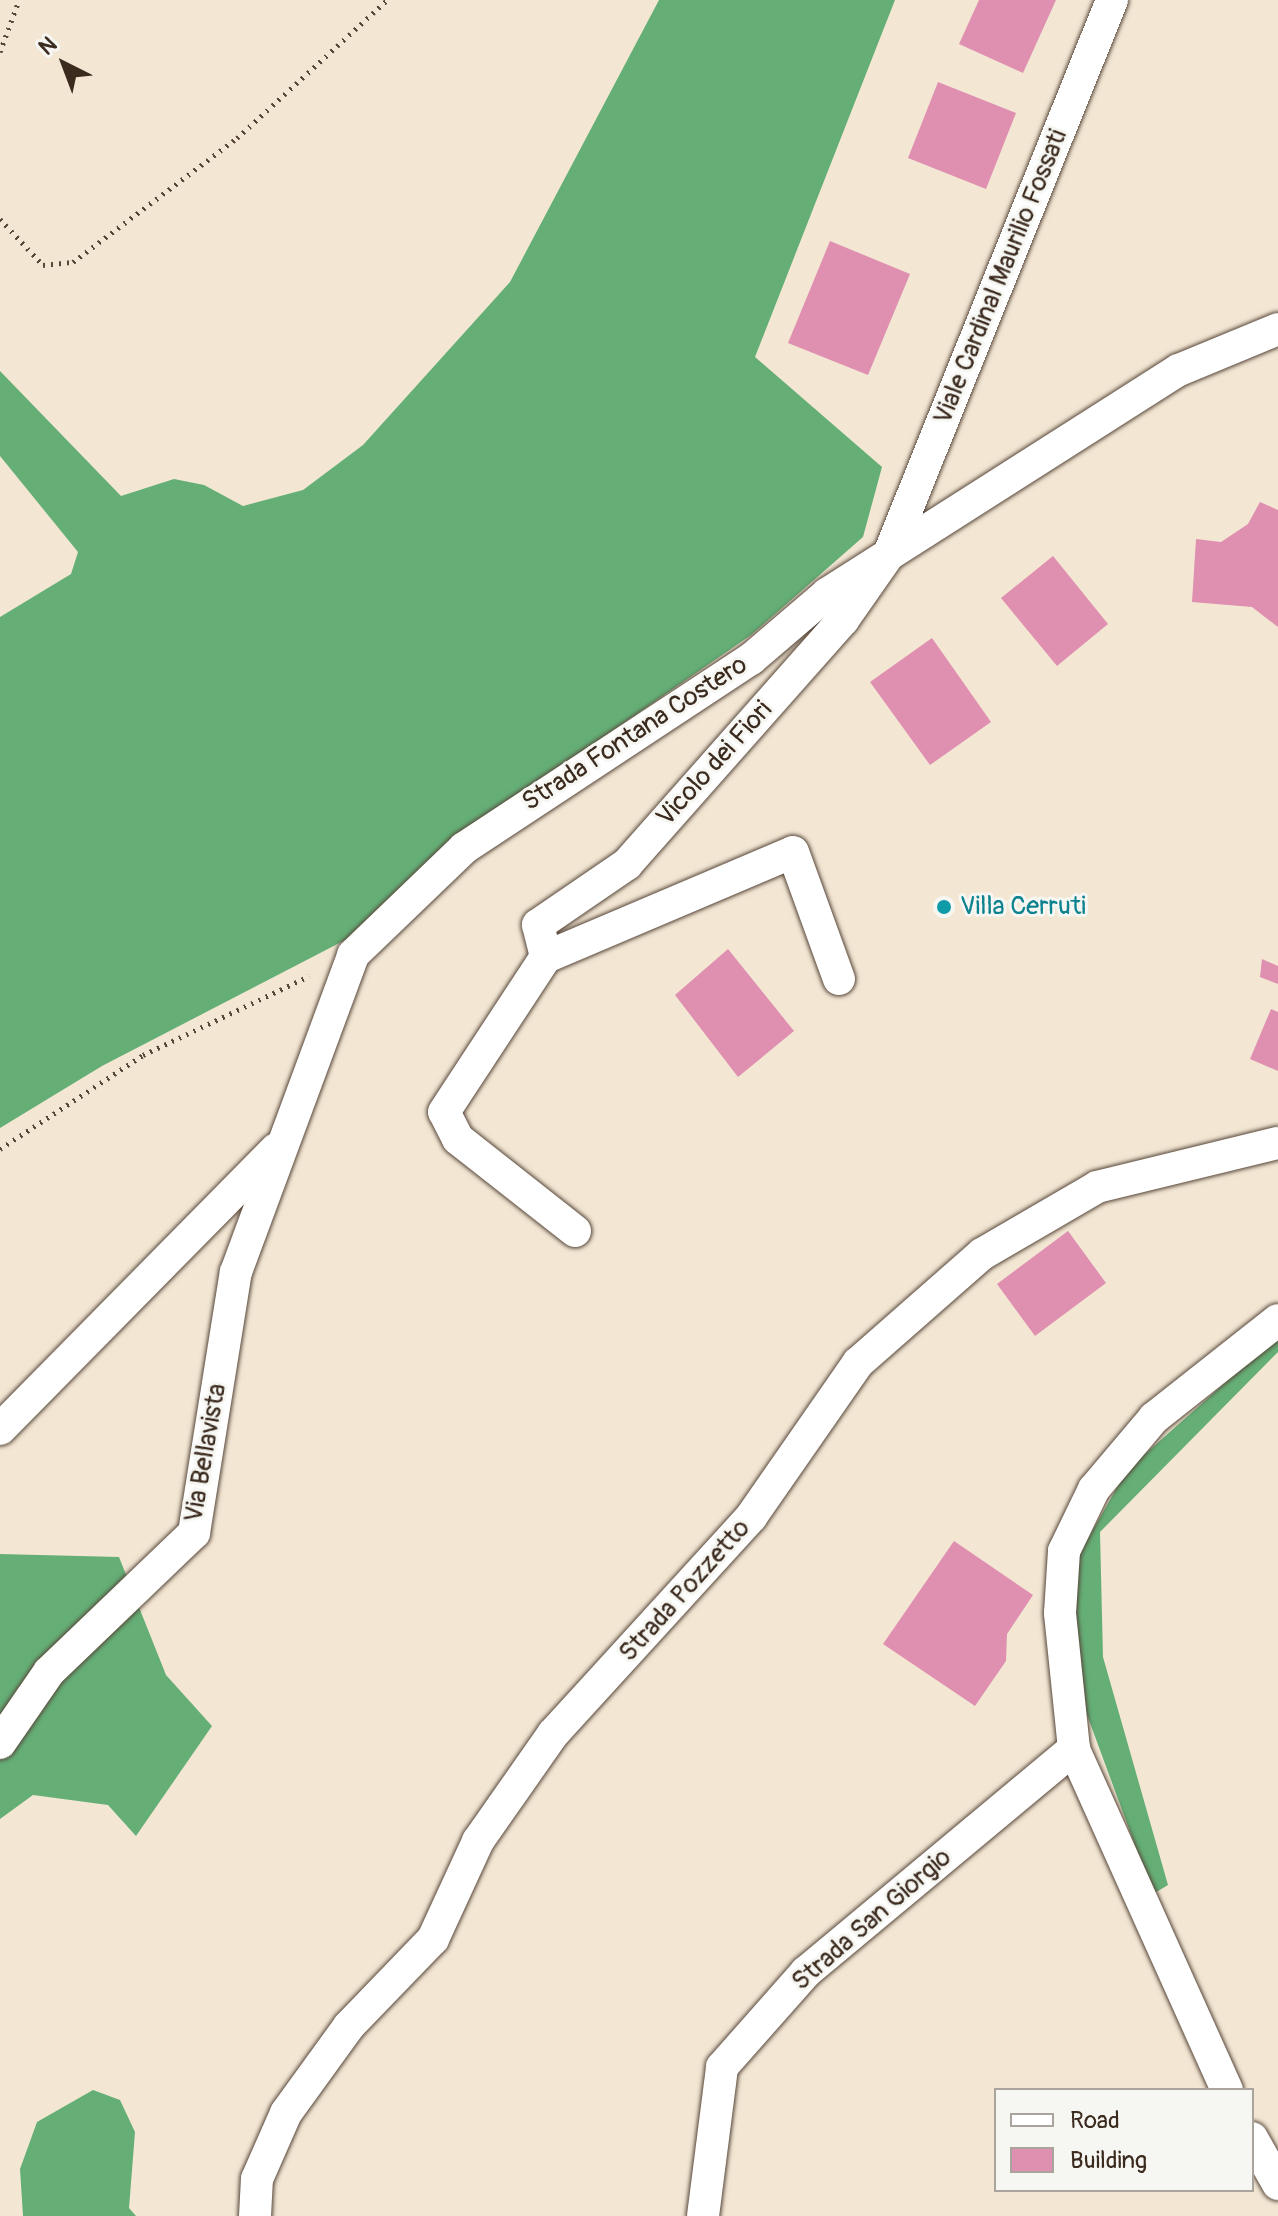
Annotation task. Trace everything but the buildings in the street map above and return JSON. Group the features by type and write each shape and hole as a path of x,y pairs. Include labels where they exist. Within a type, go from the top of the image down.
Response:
{"street":[{"name":"Viale Cardinal Maurilio Fossati","path":"889,554 1112,0"},
{"name":"Strada Fontana Costero","path":"353,955 464,848 751,659 827,594 1179,370 1278,329"},
{"name":"Vicolo dei Fiori","path":"546,957 538,925 627,864 843,620 889,554"},
{"path":"575,1231 458,1139 444,1112 546,957 793,852 839,979"},
{"name":"Via Bellavista","path":"0,1743 49,1672 194,1533 236,1272 353,955"},
{"name":"Via Bellavista","path":"0,1429 282,1143"},
{"name":"Strada Pozzetto","path":"255,2216 257,2179 286,2113 349,2026 433,1939 478,1841 553,1734 751,1517 858,1363 982,1254 1097,1187 1278,1143"},
{"path":"1226,2088 1074,1749 1060,1613 1064,1551 1094,1489 1154,1418 1278,1320"},
{"name":"Strada San Giorgio","path":"703,2216 722,2067 806,1972 1074,1749"},
{"path":"1254,2142 1278,2184"}],"path":[{"path":"0,52 19,0"},
{"path":"0,219 43,265 73,262 237,138 387,0"},
{"path":"0,1149 143,1055 353,955"}],"green space":[{"path":"659,0 895,0 755,357 882,467 863,537 751,635 482,821 351,937 102,1066 0,1128 0,617 71,574 78,552 0,456 0,371 121,496 174,479 204,485 243,506 303,490 363,445 510,282"},
{"path":"1278,1336 1278,1352 1100,1532 1103,1657 1168,1885 1153,1894 1079,1693 1074,1563 1127,1470"},
{"path":"0,1554 119,1557 166,1675 212,1726 136,1836 108,1805 33,1795 0,1819"},
{"path":"93,2090 120,2100 135,2132 129,2208 136,2216 23,2216 20,2169 37,2122"}],"place":[{"name":"Villa Cerruti","path":"944,907"}]}
